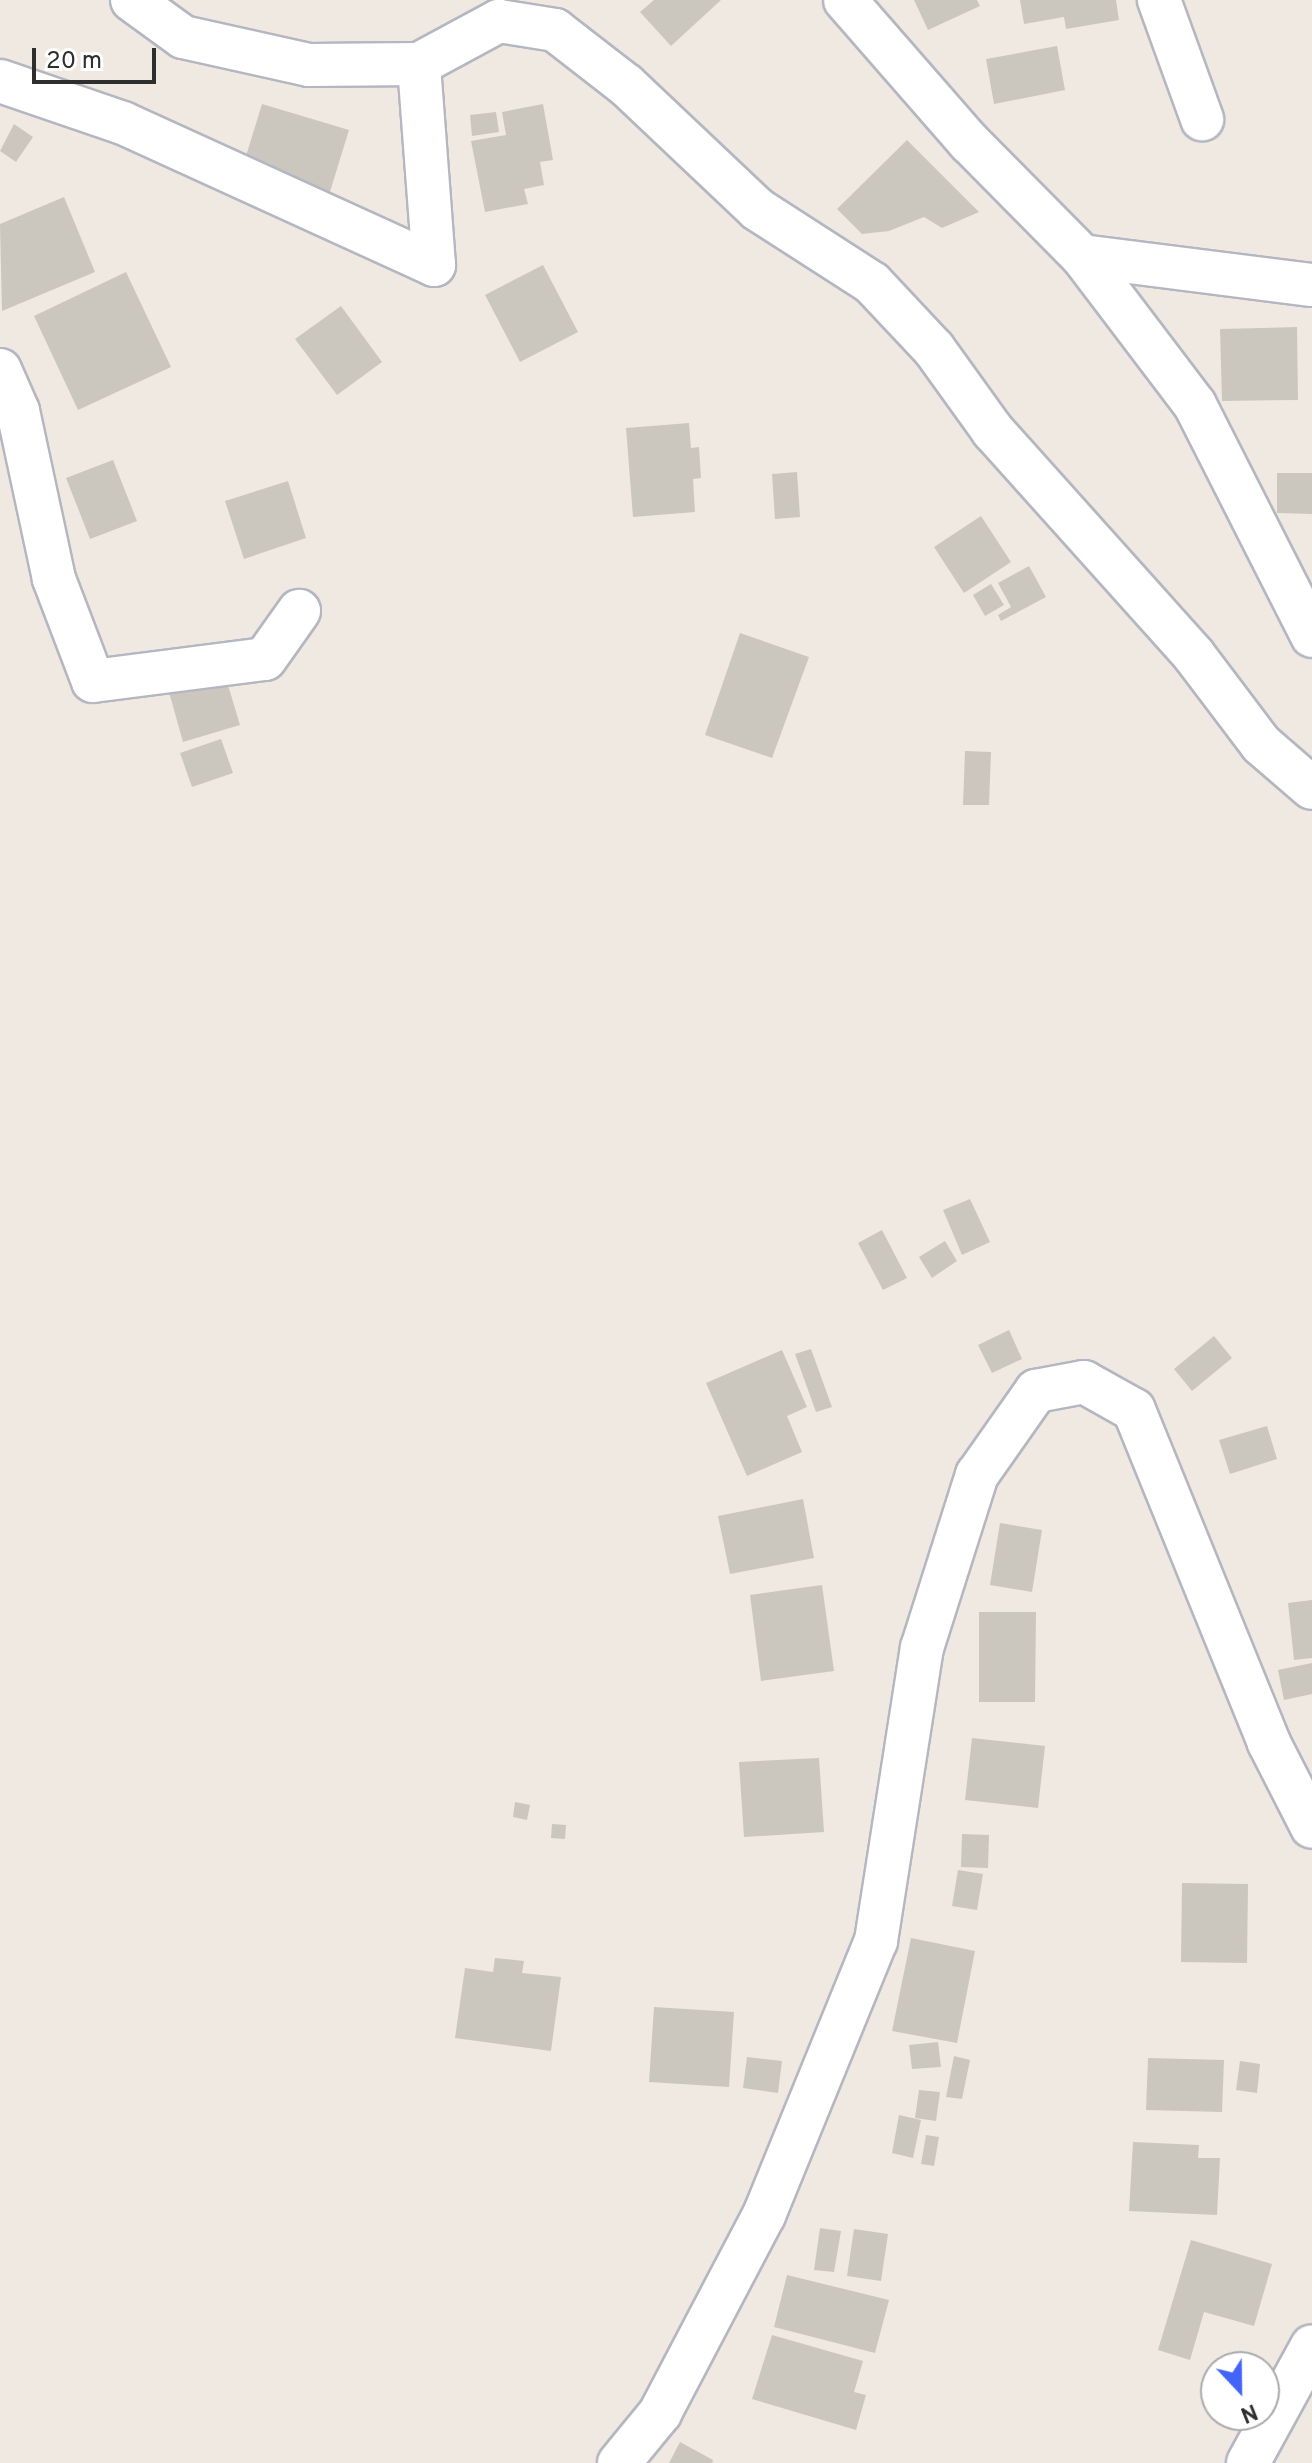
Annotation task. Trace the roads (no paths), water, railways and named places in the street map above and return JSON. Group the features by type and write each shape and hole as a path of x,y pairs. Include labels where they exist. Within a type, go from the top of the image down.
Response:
{"street":[{"path":"132,0 183,37 309,65 419,64 499,21 555,30 626,85 757,209 872,283 934,349 1033,477 1193,654 1261,744 1312,788"},
{"path":"845,0 969,142 1082,256 1195,405 1312,636"},
{"path":"1159,0 1202,119"},
{"path":"0,81 123,123 434,265 419,64"},
{"path":"1082,256 1312,285"},
{"path":"0,370 18,411 54,579 93,681 265,659 299,611"},
{"path":"619,2463 660,2413 764,2215 876,1941 922,1648 977,1475 1036,1391 1084,1382 1134,1410 1269,1743 1312,1827"},
{"path":"1248,2463 1312,2346"}]}
